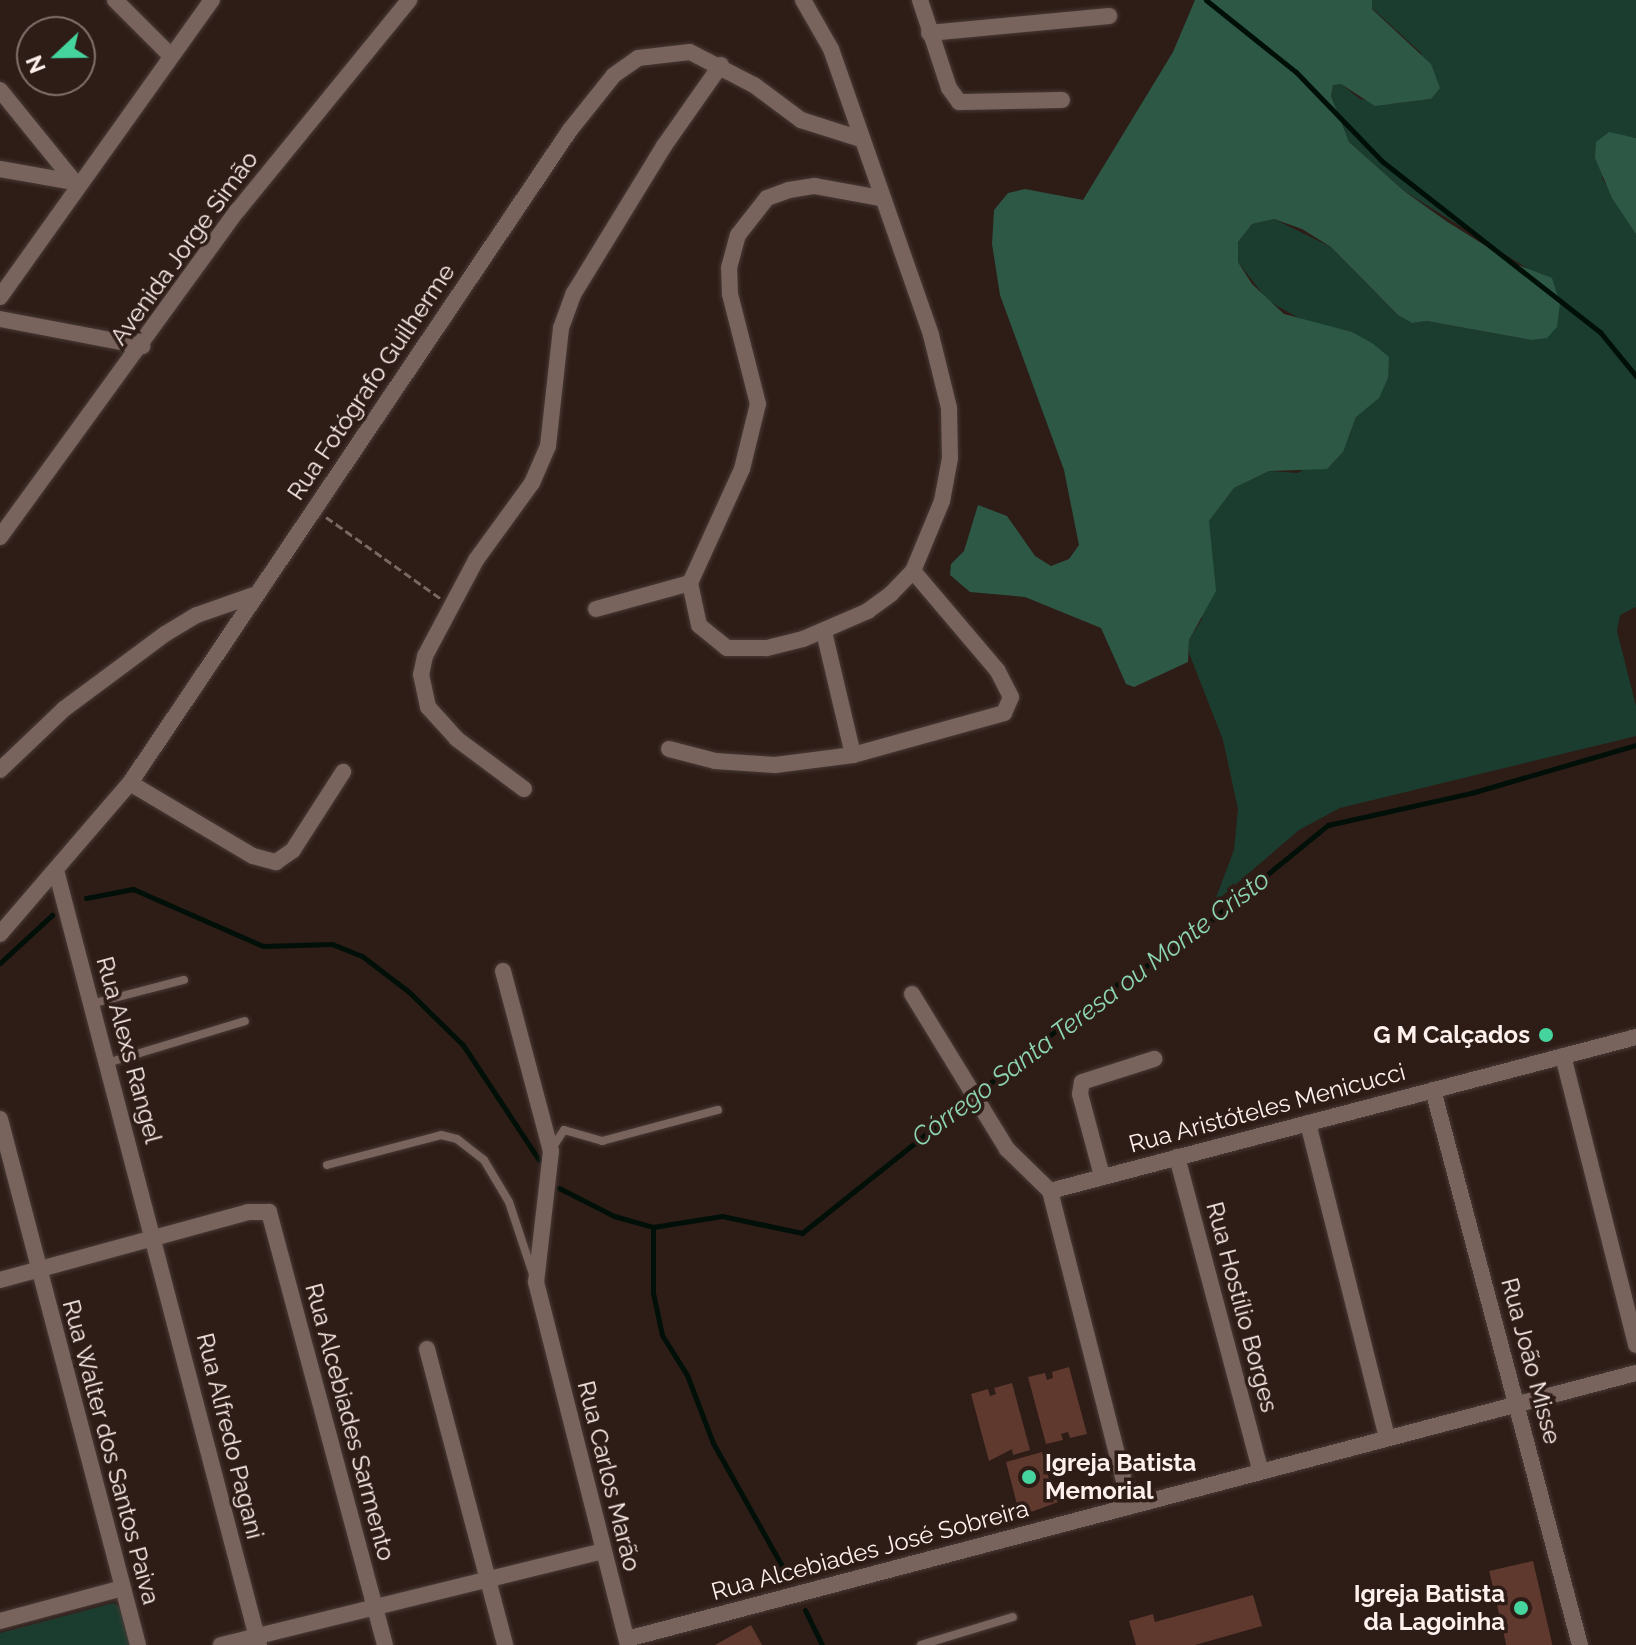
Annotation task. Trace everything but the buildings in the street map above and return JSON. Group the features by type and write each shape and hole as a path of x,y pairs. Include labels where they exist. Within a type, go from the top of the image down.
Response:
{"street":[{"path":"115,0 171,56"},
{"path":"0,297 75,183 212,0"},
{"name":"Avenida Jorge Simão","path":"1,533 142,346 238,210 409,0"},
{"path":"803,0 831,49 880,198 931,335 949,408 950,458 942,501 913,571 868,611 824,632 766,648 727,648 699,625 690,583 742,469 758,404 730,294 729,268 738,235 759,205 789,190 815,186 880,198"},
{"path":"920,0 929,33 959,102 1062,100"},
{"path":"929,33 1109,16"},
{"name":"Rua Fotógrafo Guilherme","path":"0,934 57,874 130,783 570,130 614,75 638,58 668,50 690,52 721,65 801,120 861,139"},
{"path":"524,789 457,739 423,695 425,656 450,605 532,483 548,446 561,328 574,293 664,146 721,65"},
{"path":"0,90 75,183"},
{"path":"0,169 75,183"},
{"path":"0,319 142,346"},
{"path":"669,749 740,765 853,755 1004,713 1010,704 997,670 913,571"},
{"path":"596,609 690,583"},
{"path":"0,770 64,709 165,634 197,615 254,595"},
{"path":"824,632 853,755"},
{"path":"130,783 253,856 276,862 293,850 343,772"},
{"name":"Rua Alexs Rangel","path":"57,874 155,1239"},
{"path":"503,971 551,1151 536,1282"},
{"path":"912,994 1020,1165 1050,1191 1130,1505"},
{"name":"Rua Aristóteles Menicucci","path":"1050,1191 1636,1037"},
{"path":"1563,1056 1629,1288 1636,1345"},
{"path":"1102,1176 1080,1094 1082,1082 1154,1059"},
{"name":"Rua João Misse","path":"1433,1090 1519,1405 1580,1645"},
{"name":"Rua Walter dos Santos Paiva","path":"0,1119 138,1645"},
{"path":"1308,1123 1387,1438"},
{"name":"Rua Hostílio Borges","path":"1177,1157 1260,1470"},
{"name":"Rua Alcebiades Sarmento","path":"155,1239 248,1212 269,1212 385,1645"},
{"path":"0,1280 155,1239"},
{"name":"Rua Alfredo Pagani","path":"155,1239 258,1641"},
{"name":"Rua Carlos Marão","path":"536,1282 628,1642"},
{"path":"427,1349 505,1645"},
{"name":"Rua Alcebiades José Sobreira","path":"628,1642 1260,1470 1636,1373"},
{"path":"221,1645 258,1641 375,1607 603,1551"},
{"path":"0,1619 122,1588"}],"lane":[{"path":"91,1004 184,980"},
{"path":"107,1063 245,1021"},
{"path":"551,1151 564,1130 602,1141 718,1110"},
{"path":"327,1165 441,1135 471,1147 509,1202 536,1282"},
{"path":"921,1645 1013,1617"}],"path":[{"path":"314,508 450,605"}],"green space":[{"path":"1195,0 1372,0 1372,9 1431,64 1440,88 1431,99 1375,106 1341,84 1333,85 1331,96 1349,142 1404,191 1446,221 1513,263 1552,278 1560,303 1557,327 1547,338 1531,340 1427,321 1412,323 1398,315 1331,247 1302,229 1274,219 1252,224 1238,242 1238,262 1252,284 1284,314 1352,332 1372,343 1389,357 1388,378 1379,398 1356,417 1343,452 1327,469 1269,471 1234,488 1209,521 1216,591 1189,640 1188,662 1134,687 1126,684 1101,628 1025,597 970,592 950,575 951,564 964,551 978,505 1007,516 1035,556 1051,566 1069,559 1079,545 1064,470 1000,295 992,244 994,210 1008,193 1025,189 1083,200 1173,52"},
{"path":"1372,0 1636,0 1636,138 1618,135 1602,178 1636,234 1636,607 1620,615 1617,631 1636,706 1636,736 1340,808 1299,830 1214,903 1234,850 1238,809 1223,740 1189,653 1189,640 1202,619 1209,521 1234,488 1269,471 1298,473 1349,436 1356,417 1388,378 1385,362 1352,332 1306,322 1268,301 1238,262 1238,242 1252,224 1274,219 1331,247 1398,315 1412,323 1427,321 1531,340 1530,270 1404,191 1349,142 1331,96 1333,85 1341,84 1360,99 1392,104 1431,99 1421,53 1372,8"},
{"path":"1609,132 1636,138 1636,234 1612,198 1595,158 1596,142"},
{"path":"113,1603 122,1608 132,1645 0,1645 0,1633"}],"waterway":[{"path":"1206,0 1296,72 1383,162 1600,332 1636,376"},
{"name":"Córrego Santa Teresa ou Monte Cristo","path":"559,1188 614,1216 653,1227 722,1216 802,1233 1099,996 1188,939 1328,825 1471,793 1636,745"},
{"name":"Córrego Santa Teresa ou Monte Cristo","path":"86,898 133,889 263,946 332,944 362,956 408,991 463,1045 539,1160"},
{"name":"Córrego Santa Teresa ou Monte Cristo","path":"0,963 52,915"},
{"path":"653,1227 653,1293 662,1335 687,1375 713,1443 786,1573"},
{"path":"805,1610 822,1645"}],"place":[{"name":"G M Calçados","path":"1546,1035"},
{"name":"Igreja Batista Memorial","path":"1029,1477"},
{"name":"Igreja Batista da Lagoinha","path":"1521,1608"}]}
